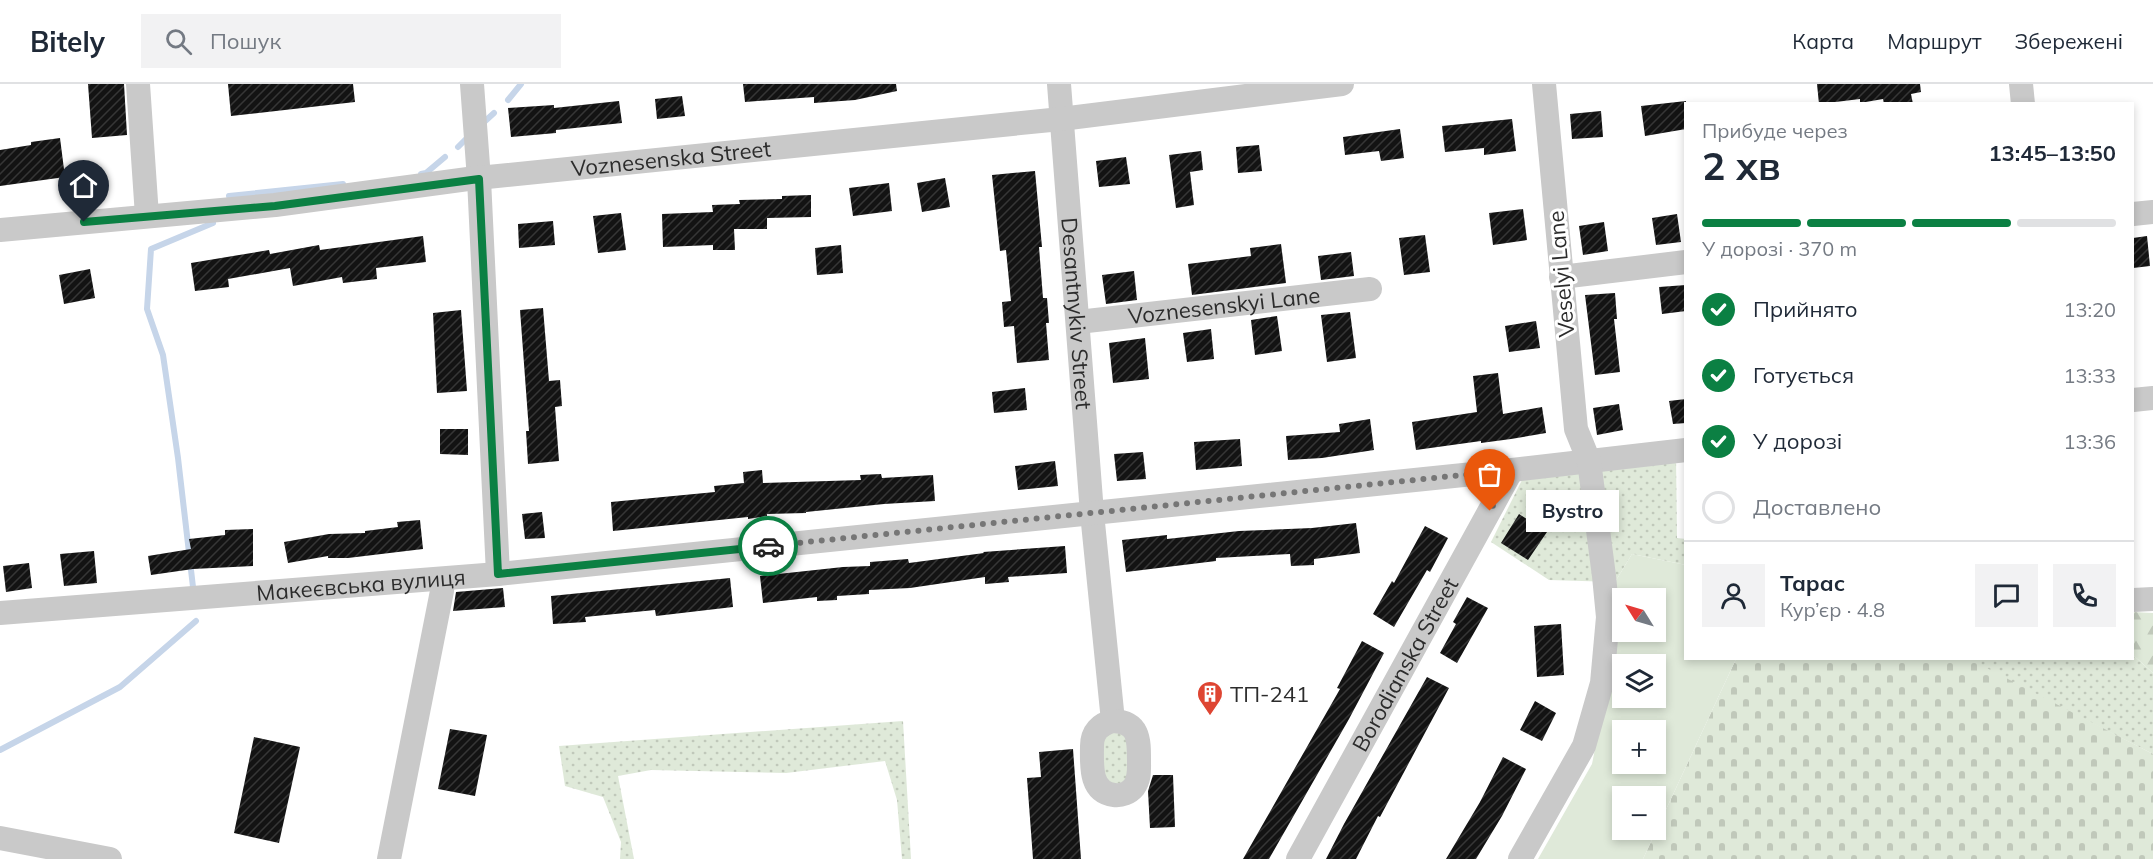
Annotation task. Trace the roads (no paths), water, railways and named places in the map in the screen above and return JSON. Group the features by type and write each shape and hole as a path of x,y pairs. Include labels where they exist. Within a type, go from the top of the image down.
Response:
{"street":[{"path":"138,84 147,216"},
{"path":"472,84 479,179 498,574"},
{"name":"Desantnykiv Street","path":"1059,84 1092,513 1113,720"},
{"name":"Voznesenska Street","path":"0,230 275,206 479,179 1061,119 1342,84"},
{"name":"Veselyi Lane","path":"1520,859 1584,746 1602,683 1608,617 1588,461 1576,429 1560,277 1544,84"},
{"path":"2021,84 2023,102"},
{"path":"2134,214 2153,212"},
{"path":"1560,277 1684,262"},
{"name":"Voznesenskyi Lane","path":"1078,322 1370,289"},
{"path":"2134,400 2153,398"},
{"name":"Макеєвська вулиця","path":"0,613 498,574 1512,470 1684,450"},
{"name":"Borodianska Street","path":"1298,859 1512,470"},
{"path":"389,859 443,579"},
{"path":"2134,600 2153,599"},
{"path":"0,838 110,859"}],"waterway":[{"path":"508,100 521,84"},
{"path":"483,123 494,113"},
{"path":"458,147 468,137"},
{"path":"421,174 426,173 445,157"},
{"path":"229,196 343,184"},
{"path":"193,587 163,355 147,309 151,249 213,223"},
{"path":"0,750 120,687 196,621"}],"place":[{"name":"Bystro","path":"1490,511"},
{"name":"ТП-241","path":"1210,717"}]}
